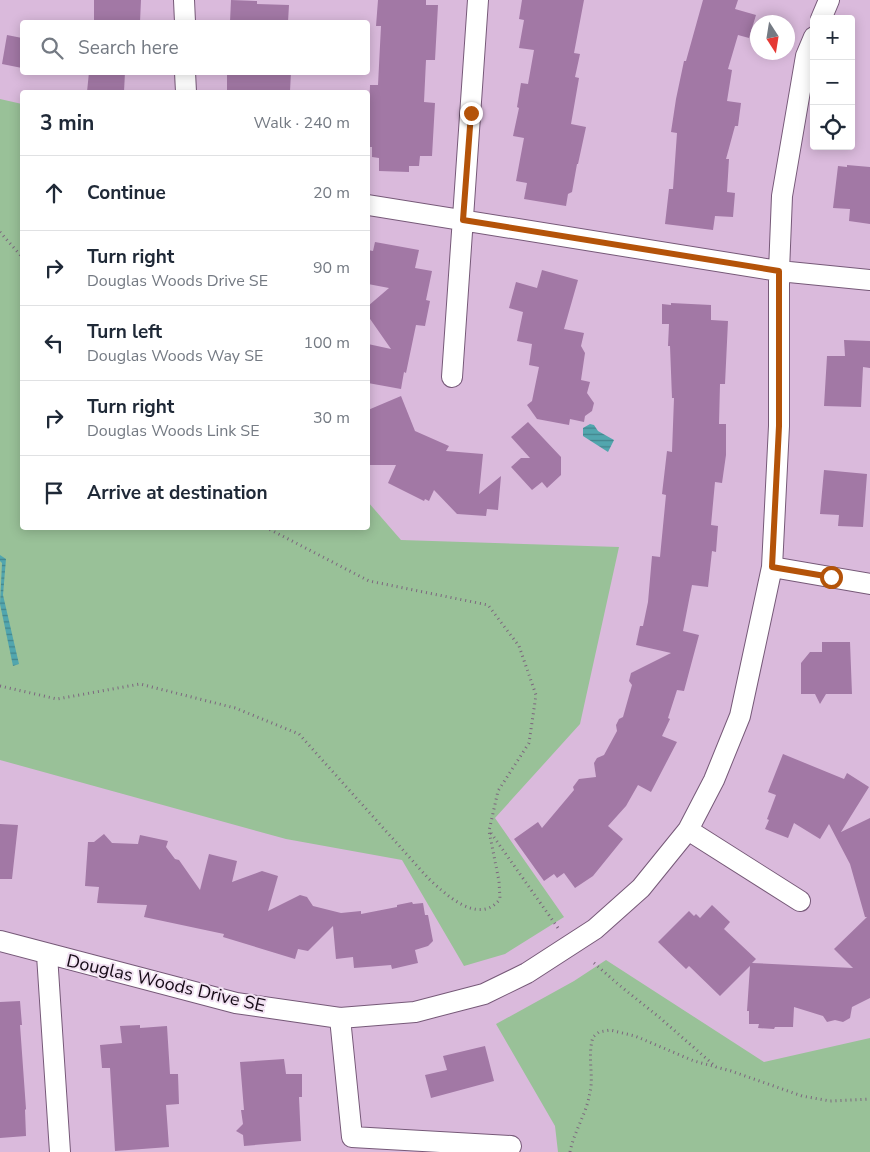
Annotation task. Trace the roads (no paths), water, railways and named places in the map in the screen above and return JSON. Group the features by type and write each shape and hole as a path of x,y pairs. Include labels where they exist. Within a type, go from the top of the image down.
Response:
{"street":[{"path":"184,0 185,20"},
{"path":"452,377 478,0"},
{"path":"822,15 828,0"},
{"name":"Douglas Woods Drive SE","path":"0,941 236,1003 340,1018 415,1012 484,994 527,974 595,929 641,888 688,830 714,780 740,716 772,567 779,426 779,271 782,196 806,56 810,46"},
{"path":"185,75 186,90"},
{"path":"370,205 779,271 870,280"},
{"path":"772,567 870,584"},
{"path":"688,830 800,901"},
{"path":"47,954 60,1152"},
{"path":"340,1018 352,1137 511,1146"}]}
